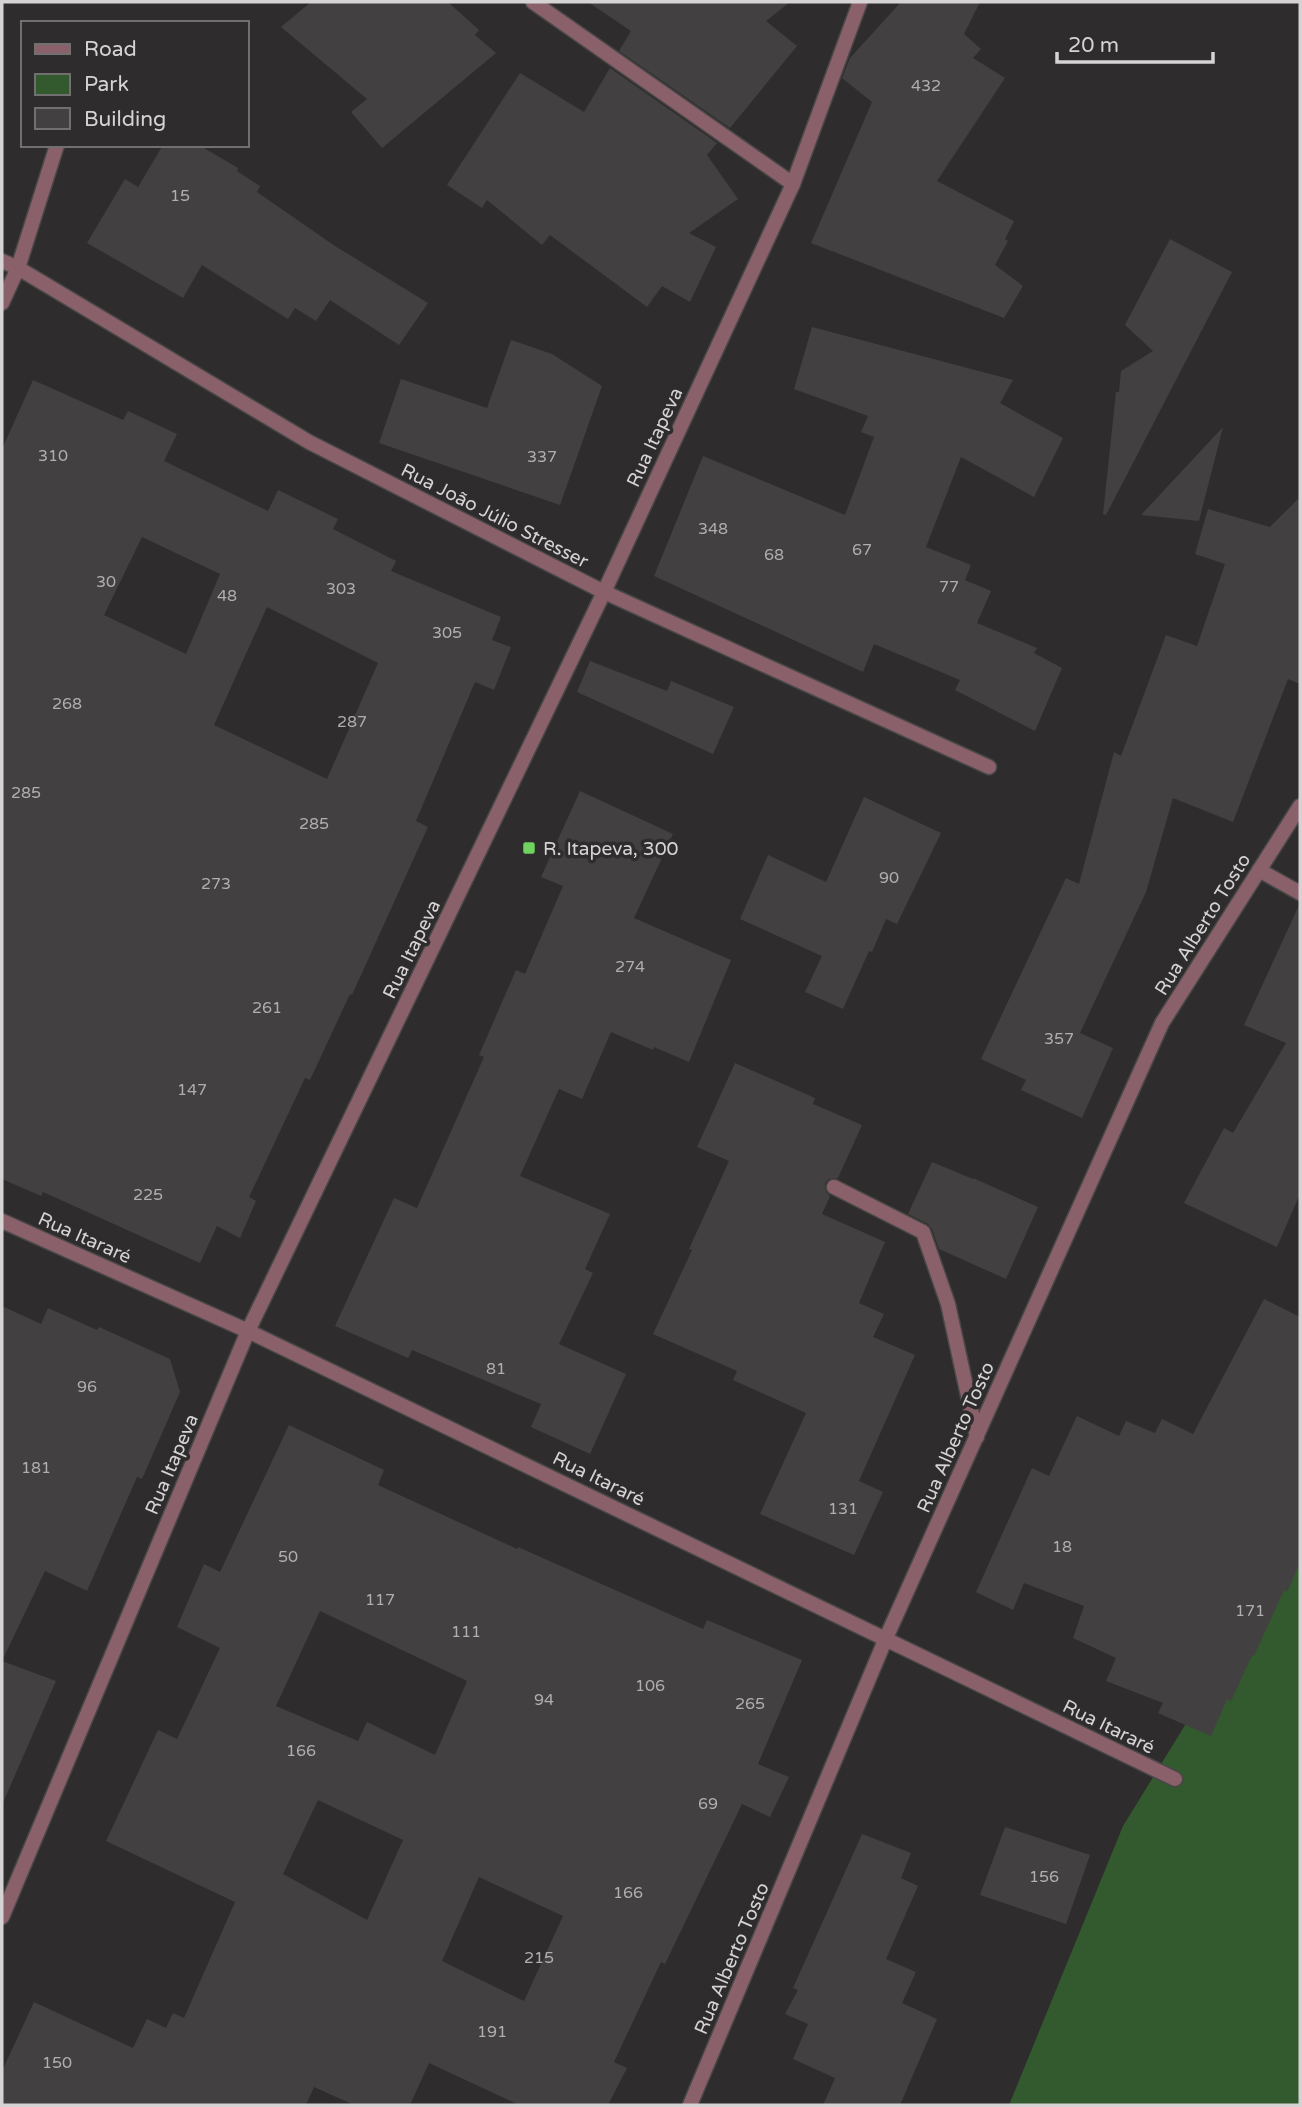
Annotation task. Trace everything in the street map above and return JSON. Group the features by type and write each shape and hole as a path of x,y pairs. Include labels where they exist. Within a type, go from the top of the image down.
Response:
{"street":[{"path":"533,2 793,184"},
{"name":"Rua Itapeva","path":"2,1917 248,1331 604,592 793,184 860,2"},
{"path":"2,303 18,268 56,147"},
{"name":"Rua João Júlio Stresser","path":"2,261 309,442 604,592 989,767"},
{"name":"Rua Alberto Tosto","path":"690,2105 886,1638 1162,1023 1300,806"},
{"path":"1259,870 1300,893"},
{"path":"834,1186 923,1232 948,1304 977,1437"},
{"name":"Rua Itararé","path":"2,1221 248,1331 1175,1780"}],"green space":[{"path":"1300,1538 1300,2105 1009,2105 1123,1826"}],"building":[{"path":"311,2 448,2 479,30 475,35 496,53 382,148 351,112 367,99 281,27"},
{"path":"588,2 790,2 766,21 797,46 730,128 619,51 631,31"},
{"path":"901,2 980,2 964,34 981,49 973,58 1005,78 937,181 1014,221 1005,239 1008,241 995,265 1023,286 1004,318 811,243 872,102 842,78 850,58"},
{"path":"610,68 717,143 707,155 738,199 689,233 716,247 690,302 662,286 647,307 550,235 542,245 487,200 482,208 447,185 520,73 584,112"},
{"path":"162,147 202,147 238,168 237,171 260,186 257,192 335,246 428,303 399,345 330,300 316,321 295,308 288,319 202,265 183,298 87,243 125,179 138,187"},
{"path":"1170,239 1232,272 1106,515 1103,514 1116,392 1119,392 1121,371 1153,351 1125,325"},
{"path":"812,327 1013,380 1000,403 1063,438 1034,497 961,457 926,547 971,565 965,580 991,591 977,623 1037,648 1034,653 1062,668 1035,731 955,690 960,680 874,644 863,672 654,576 703,456 845,515 874,437 861,432 868,416 794,389"},
{"path":"511,340 552,354 602,386 560,505 379,443 401,379 487,408"},
{"path":"33,380 123,420 128,411 177,434 164,461 268,511 278,490 338,519 333,529 396,561 391,571 501,617 492,640 511,647 494,690 475,682 416,821 428,827 352,995 350,994 310,1080 305,1078 249,1197 256,1201 240,1238 217,1226 200,1263 43,1192 41,1196 2,1179 2,449","holes":["142,537 220,574 186,654 104,615","267,607 378,663 327,779 214,725"]},
{"path":"1223,427 1199,521 1141,515"},
{"path":"1300,497 1300,684 1288,679 1233,822 1173,798 1146,892 1080,1033 1113,1048 1082,1118 1021,1090 1026,1080 981,1059 1066,878 1079,884 1114,752 1121,756 1166,635 1197,646 1225,564 1195,554 1208,509 1270,527"},
{"path":"590,661 667,691 671,681 734,707 713,754 577,692"},
{"path":"580,791 673,834 634,918 731,960 689,1062 611,1032 582,1099 559,1089 520,1176 610,1214 585,1269 593,1273 559,1344 626,1374 590,1454 531,1427 541,1404 412,1350 408,1358 335,1326 394,1198 417,1208 484,1057 479,1055 516,970 525,974 563,886 541,877"},
{"path":"864,797 941,833 897,924 886,919 843,1009 805,992 822,956 740,919 768,855 826,882"},
{"path":"1300,903 1300,1194 1277,1247 1184,1203 1224,1128 1233,1133 1286,1043 1244,1025"},
{"path":"735,1063 815,1098 813,1104 862,1125 838,1178 829,1179 825,1183 826,1192 830,1196 822,1214 885,1242 859,1303 884,1314 873,1337 915,1355 859,1481 883,1492 854,1555 760,1514 806,1413 733,1380 737,1371 653,1334 729,1161 697,1147"},
{"path":"932,1162 1038,1207 1006,1279 939,1249 928,1224 908,1214"},
{"path":"1264,1299 1300,1317 1300,1562 1231,1701 1227,1699 1211,1736 1158,1713 1163,1703 1106,1681 1116,1658 1073,1638 1084,1606 1024,1583 1013,1610 976,1592 1032,1468 1049,1476 1077,1416 1119,1436 1126,1421 1155,1433 1162,1419 1193,1434"},
{"path":"2,1306 41,1324 48,1308 97,1330 99,1327 170,1359 180,1392 142,1479 137,1477 87,1591 45,1571 2,1661"},
{"path":"289,1425 384,1470 378,1485 517,1549 518,1547 703,1629 707,1620 802,1660 758,1764 789,1777 770,1817 742,1804 665,1964 661,1962 614,2062 627,2068 608,2105 519,2105 429,2063 410,2105 354,2105 314,2087 306,2105 2,2105 2,2071 34,2002 133,2048 147,2019 166,2028 173,2013 184,2018 235,1902 106,1841 158,1730 177,1739 220,1648 177,1627 204,1564 220,1572","holes":["320,1611 467,1681 435,1755 367,1722 358,1741 276,1706","318,1800 403,1840 367,1920 283,1874","479,1877 563,1916 524,2001 442,1961"]},
{"path":"2,1661 56,1681 2,1805"},
{"path":"1005,1827 1090,1855 1066,1924 980,1895"},
{"path":"862,1834 911,1853 901,1878 918,1886 886,1959 916,1972 902,2003 937,2019 900,2105 823,2105 835,2078 793,2059 808,2024 785,2014 798,1990 793,1988"}],"place":[{"name":"R. Itapeva, 300","path":"529,848"}]}
